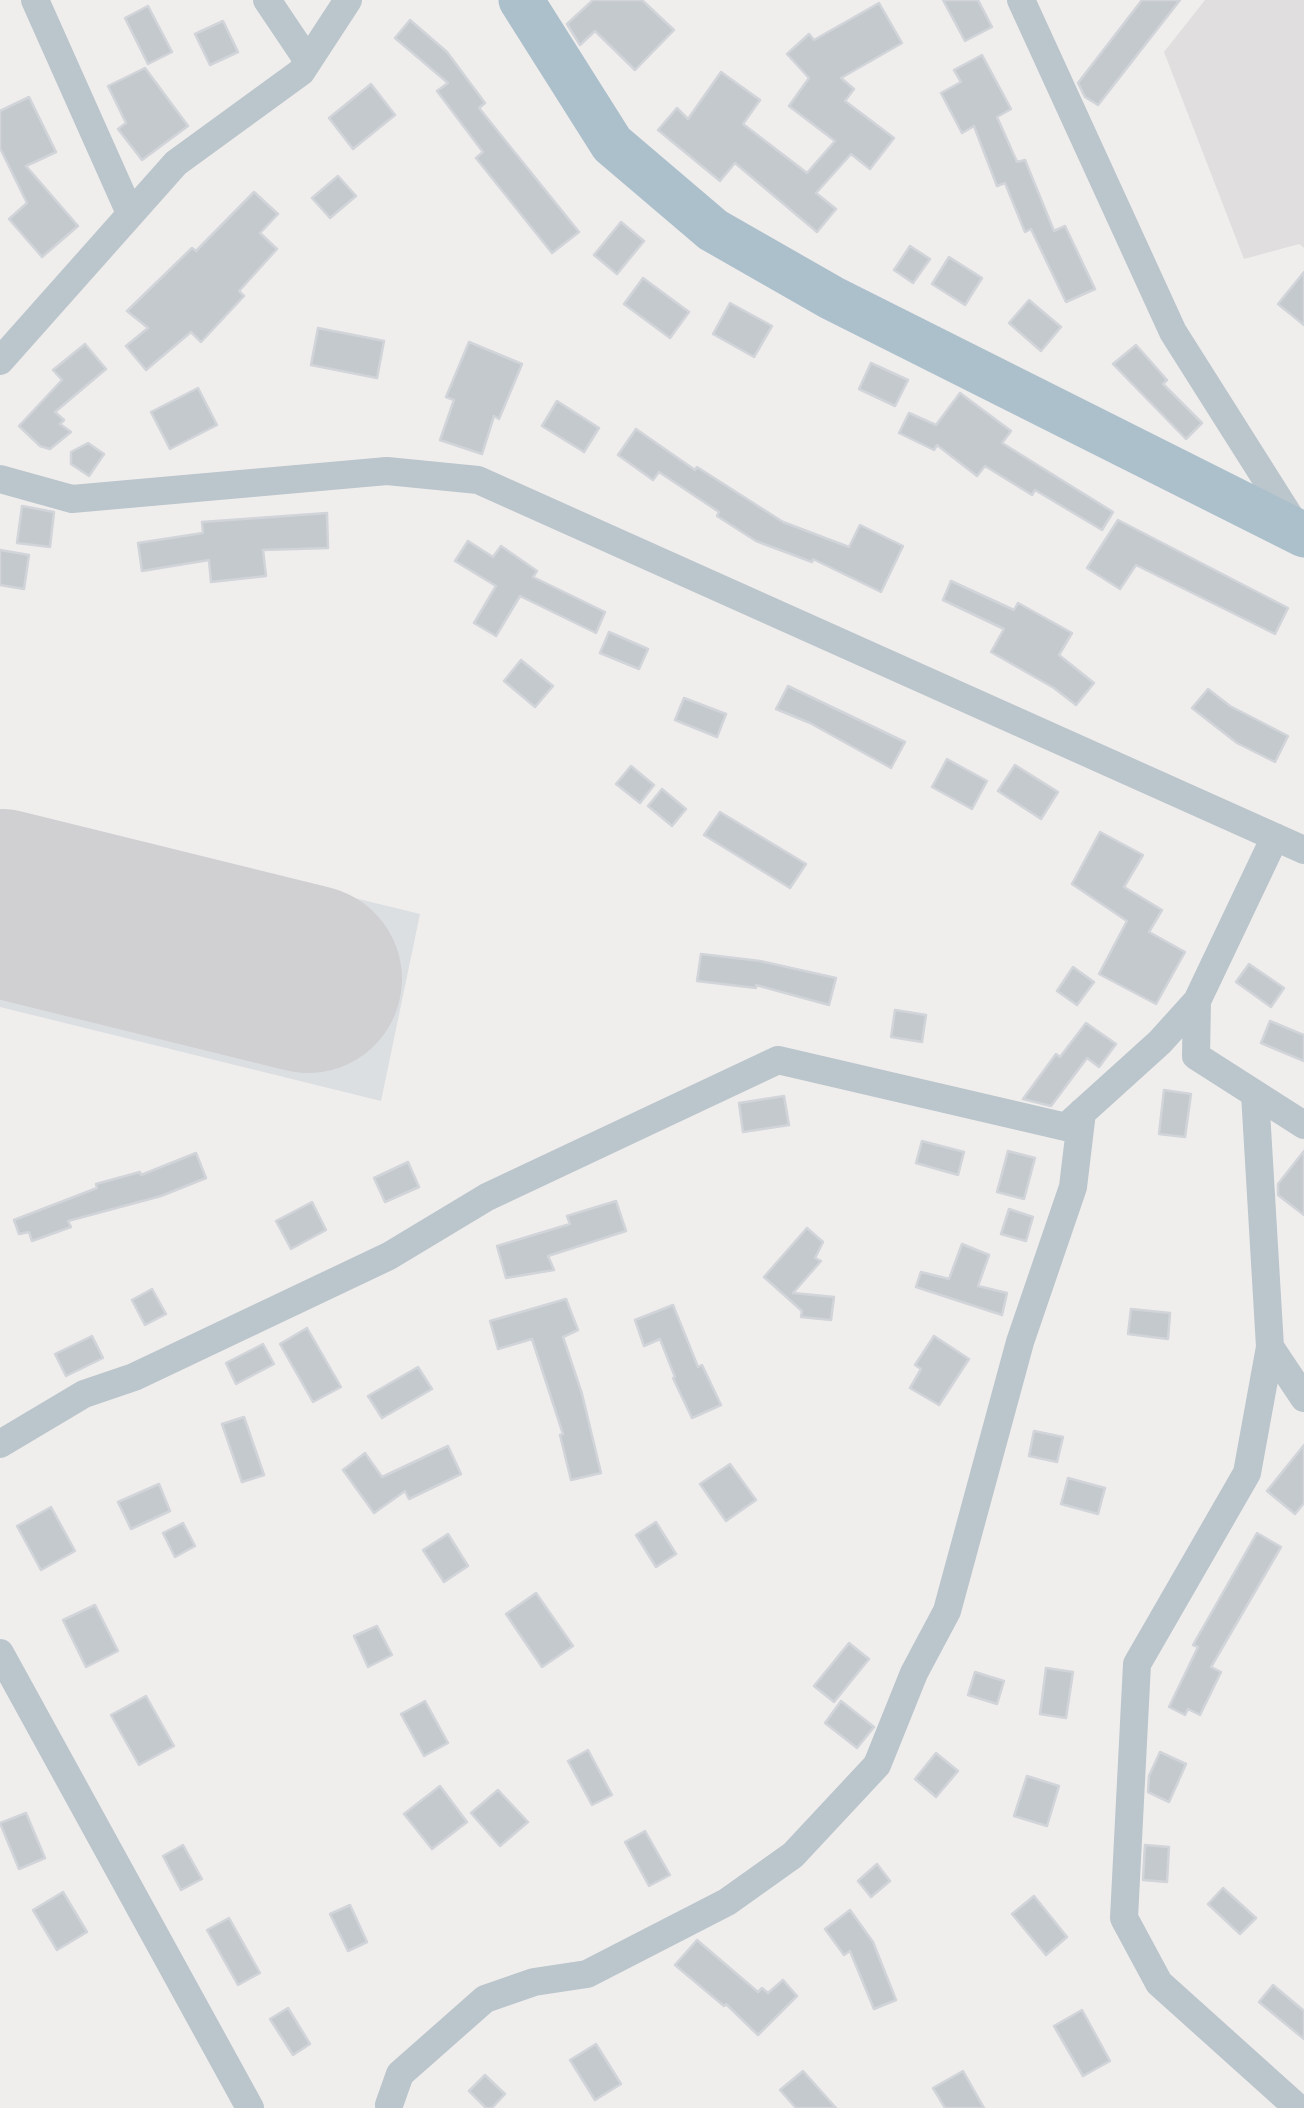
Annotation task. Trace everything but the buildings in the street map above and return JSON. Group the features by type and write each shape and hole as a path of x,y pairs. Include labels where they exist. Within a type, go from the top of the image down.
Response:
{"main road":[{"path":"521,0 612,144 713,230 832,298 1302,535"}],"street":[{"path":"34,0 130,213"},
{"path":"267,0 308,61"},
{"path":"0,361 176,162 302,72 348,0"},
{"path":"1021,0 1174,332 1302,535"},
{"path":"0,479 72,499 387,471 478,480 1304,850"},
{"path":"0,1444 84,1394 134,1377 372,1264 487,1197 778,1060 1066,1127 1160,1042 1198,1001 1275,837"},
{"path":"1198,1001 1196,1056 1304,1125"},
{"path":"1255,1094 1270,1347 1247,1473 1137,1664 1124,1918 1159,1983 1298,2108"},
{"path":"389,2105 400,2074 485,1999 534,1982 587,1974 728,1902 794,1855 878,1765 914,1672 947,1612 1020,1342 1074,1187 1082,1112"},
{"path":"1270,1347 1304,1398"},
{"path":"0,1654 250,2108"}],"shaded area":[{"path":"1205,0 1304,0 1304,248 1299,244 1244,259 1164,52"},
{"path":"0,811 420,914 381,1101 0,1007"}],"runway":[{"path":"0,903 308,979"}]}
